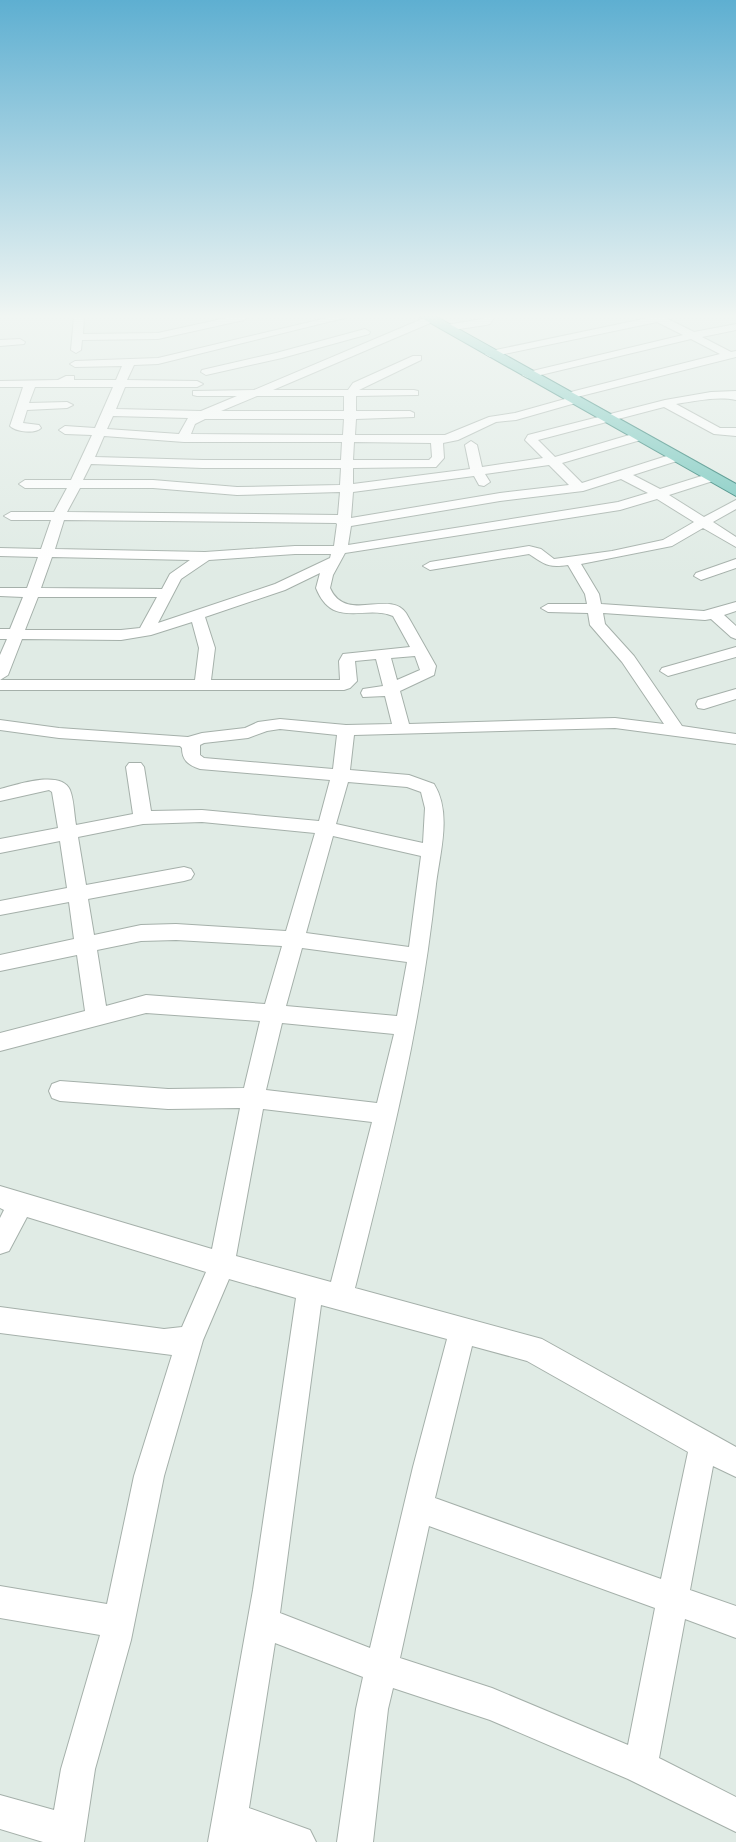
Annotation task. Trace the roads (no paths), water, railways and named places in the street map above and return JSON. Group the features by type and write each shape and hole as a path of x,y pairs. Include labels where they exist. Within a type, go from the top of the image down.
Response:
{"main road":[{"path":"580,403 736,491"}],"street":[{"path":"23,403 16,426 35,428"},
{"path":"0,675 33,591 59,516 87,460 112,403"},
{"path":"184,438 190,422 202,415 233,403"},
{"path":"242,491 248,463 250,438 258,403"},
{"path":"350,403 347,463 348,490 344,521 337,556 323,581 324,591 332,602 350,610 395,610 399,613 428,666 428,672 390,690 369,693"},
{"path":"65,430 184,438 437,439 454,437 493,419 516,416 556,403"},
{"path":"579,487 531,440 532,438 665,403 718,431 736,432"},
{"path":"22,407 67,405"},
{"path":"108,412 202,415 410,416"},
{"path":"25,484 152,484 192,489 242,491 348,490 553,461 640,436"},
{"path":"87,460 432,464 438,458 437,439"},
{"path":"471,445 477,472 533,550 549,563 572,561 658,546 704,523 736,504"},
{"path":"10,516 344,521 579,487 676,457"},
{"path":"622,474 659,494 734,540"},
{"path":"0,634 121,635 146,632 280,587 337,556 515,523 620,506 712,477"},
{"path":"0,552 45,554 136,553 205,556 295,550 337,556"},
{"path":"430,566 533,550"},
{"path":"146,632 165,592 175,577 205,556"},
{"path":"572,561 592,594 593,608 598,625 633,666 663,708 676,731"},
{"path":"702,576 736,563"},
{"path":"0,592 165,592"},
{"path":"548,608 593,608 695,616 716,614 736,606"},
{"path":"197,614 207,648 202,686"},
{"path":"716,614 736,634"},
{"path":"0,685 344,685 349,681 347,661 349,657 420,651"},
{"path":"668,671 736,652"},
{"path":"382,653 390,690 402,730"},
{"path":"704,704 736,694"},
{"path":"0,725 60,733 188,743 202,738 232,736 280,724 346,730 402,730 615,723 736,739"},
{"path":"0,1812 67,1837 78,1769 118,1622 149,1476 190,1340 222,1264 253,1098 273,1014 321,849 324,828 341,774 346,730"},
{"path":"188,743 192,745 191,757 200,763 409,781 428,788 434,805 431,851 418,956 406,1026 340,1297"},
{"path":"135,767 143,818"},
{"path":"0,795 49,784 61,790 97,1018"},
{"path":"0,846 143,818 202,816 324,828 431,851"},
{"path":"0,908 184,874"},
{"path":"0,963 141,933 162,932 217,933 295,940 418,956"},
{"path":"0,1042 146,1004 406,1026"},
{"path":"60,1091 168,1098 253,1098 386,1114"},
{"path":"0,1242 11,1200 222,1264 532,1349 736,1463"},
{"path":"298,1842 228,1830 291,1434 310,1288"},
{"path":"0,1320 164,1342 190,1340"},
{"path":"355,1842 372,1709 418,1507 463,1330"},
{"path":"640,1767 704,1446"},
{"path":"418,1507 736,1622"},
{"path":"0,1602 118,1622"},
{"path":"262,1622 381,1668 492,1704 640,1767 736,1815"}]}
